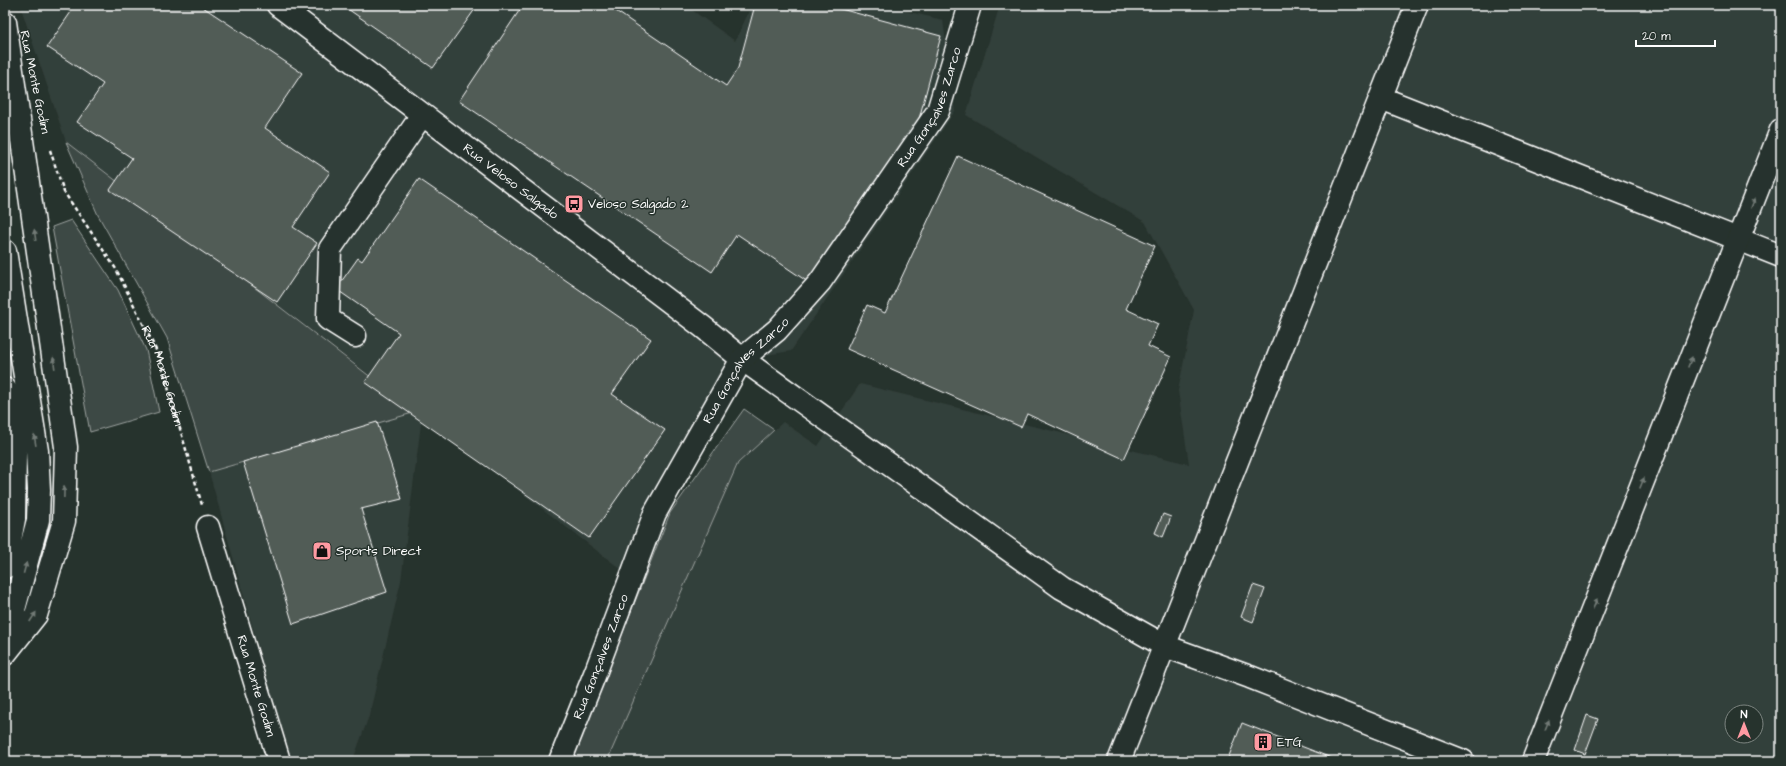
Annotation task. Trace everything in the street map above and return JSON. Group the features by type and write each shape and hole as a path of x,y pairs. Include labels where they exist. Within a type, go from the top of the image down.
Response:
{"main road":[{"name":"Rua Veloso Salgado","path":"278,5 703,326 742,359 1062,588 1165,646 1250,677 1463,761"},
{"name":"Rua Gonçalves Zarco","path":"560,761 596,671 655,513 742,359 777,330 820,282 938,111 970,5"},
{"path":"1119,761 1417,5"},
{"path":"5,22 66,447 64,521 36,616 7,651"},
{"path":"1381,98 1781,256"},
{"path":"355,336 328,319 330,250 422,115"},
{"path":"1533,761 1781,130"},
{"path":"5,251 37,451 39,490 38,520 12,617 7,651"},
{"path":"5,389 15,453 14,519 5,568"},
{"name":"Rua Monte Godim","path":"208,526 279,761"}],"path":[{"name":"Rua Monte Godim","path":"48,143 64,192 116,269 159,356 208,526"}],"shaded area":[{"path":"20,5 685,5 735,41 752,5 880,5 943,20 955,111 791,351 742,359 631,577 422,416 401,581 369,716 353,760 290,761 209,472 416,411 66,142"},
{"path":"1000,5 1781,5 1781,761 607,761 738,463 783,422 818,446 860,384 1189,464 1178,391 1194,310 1145,222 966,115"},
{"path":"66,142 416,412 209,472 167,338 98,215"},
{"path":"71,220 118,290 146,350 159,412 90,432 52,227"},
{"path":"744,409 774,430 738,463 607,761 572,761 670,513"}],"building":[{"path":"61,5 200,5 302,73 265,128 330,172 293,227 317,243 277,302 110,190 132,158 77,122 103,84 47,47 71,12"},
{"path":"342,5 478,5 433,68"},
{"path":"523,5 607,5 726,86 738,68 755,5 826,5 941,36 914,138 808,282 737,234 712,272 459,101"},
{"path":"958,156 1155,246 1126,309 1158,324 1148,346 1171,357 1124,459 1027,414 1021,427 847,349 867,305 885,313"},
{"path":"419,179 651,339 612,394 665,430 589,538 365,382 399,333 336,289 358,258 362,261"},
{"name":"Sports Direct","path":"377,422 402,499 361,509 387,592 293,624 243,462"},
{"path":"1163,514 1171,517 1163,537 1155,533"},
{"path":"1253,585 1265,589 1253,622 1241,617"},
{"path":"1587,715 1598,719 1585,754 1575,750"},
{"name":"ETG","path":"1242,723 1339,761 1227,761"}],"place":[{"name":"Veloso Salgado 2","path":"574,204"},
{"name":"Sports Direct","path":"322,551"},
{"name":"ETG","path":"1263,742"}]}
